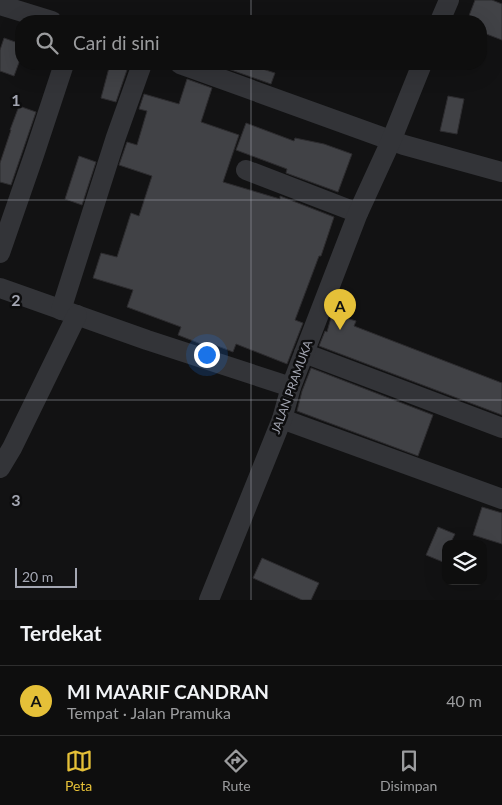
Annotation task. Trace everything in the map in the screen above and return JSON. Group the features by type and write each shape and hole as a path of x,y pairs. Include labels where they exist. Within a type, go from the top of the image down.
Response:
{"street":[{"path":"443,15 449,0"},
{"path":"0,5 32,15"},
{"path":"0,253 62,70"},
{"path":"0,468 12,448 69,312 116,137 140,70"},
{"path":"196,70 404,146 502,172"},
{"name":"JALAN PRAMUKA","path":"209,600 282,419 291,387 358,213 420,70"},
{"path":"246,170 358,213"},
{"path":"0,288 147,340 291,387"},
{"path":"304,353 502,428"},
{"path":"282,419 502,499"}],"building":[{"path":"475,0 492,0 502,4 502,40 487,34 487,15 469,15"},
{"path":"4,38 15,42 16,70 14,76 0,71 0,50"},
{"path":"108,70 127,70 116,102 101,98"},
{"path":"231,70 266,70 275,73 271,84"},
{"path":"187,79 212,88 201,122 239,135 223,182 280,199 280,196 334,217 321,256 319,256 295,320 303,323 287,364 236,344 233,352 207,342 206,346 178,335 181,327 127,307 133,290 93,278 101,253 117,257 131,213 139,216 152,176 119,165 127,142 137,145 147,111 139,109 144,94 179,104"},
{"path":"448,96 464,99 457,134 440,131"},
{"path":"19,106 36,112 11,185 0,182 0,163"},
{"path":"246,123 294,141 295,138 324,144 352,154 338,192 286,173 287,169 236,150"},
{"path":"79,156 96,162 82,205 65,199"},
{"path":"332,314 356,321 354,326 502,383 502,415 319,346 325,331 327,332"},
{"path":"311,368 433,415 418,456 297,411"},
{"path":"482,507 502,513 502,544 473,535"},
{"path":"438,527 455,534 452,540 442,540 442,562 426,555"},
{"path":"262,558 319,583 311,600 302,600 253,578"}],"place":[{"name":"MI MA'ARIF CANDRAN","path":"340,330"}]}
